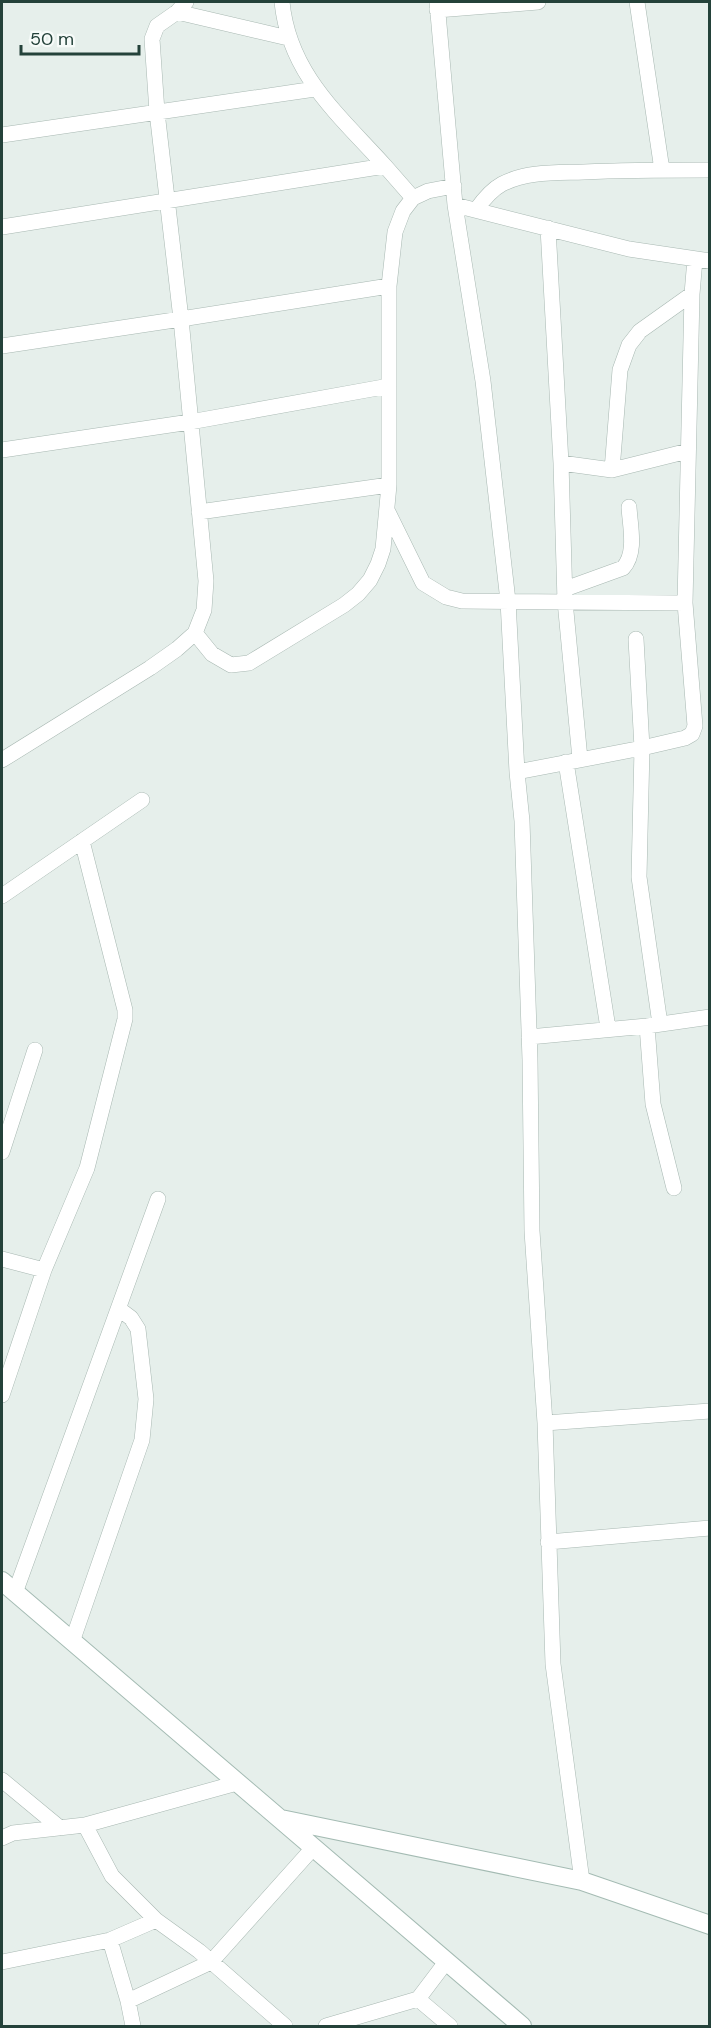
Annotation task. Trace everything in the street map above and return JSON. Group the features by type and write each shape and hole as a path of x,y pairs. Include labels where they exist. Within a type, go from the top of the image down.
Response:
{"main road":[{"path":"8,1587 522,2026"},
{"path":"278,1818 582,1881 710,1925"}],"street":[{"path":"282,2 288,38 315,89 413,198"},
{"path":"538,2 437,6 455,205 483,381 508,601 517,772 522,821 530,1037 532,1231 545,1423 553,1664 582,1881"},
{"path":"637,2 662,170"},
{"path":"2,760 150,668 195,633 204,610 206,581 181,319 157,112 152,39 157,26 181,7 288,38"},
{"path":"2,135 315,89"},
{"path":"2,228 385,166"},
{"path":"476,210 488,194 500,185 516,178 539,174 710,170"},
{"path":"195,633 212,654 231,665 249,663 344,605 370,580 383,549 389,485 389,286 395,232 403,211 413,198 428,191 454,186"},
{"path":"455,205 629,249 702,260 692,294 685,603 695,726 692,734 685,738 517,772"},
{"path":"548,228 561,463 573,761 608,1028"},
{"path":"2,346 389,286"},
{"path":"612,470 620,370 629,345 640,331 692,294"},
{"path":"2,450 190,422 389,386"},
{"path":"561,463 612,470 688,451"},
{"path":"200,512 389,485"},
{"path":"565,595 623,568 627,563 631,552 629,507"},
{"path":"387,510 423,583 453,599 508,601 565,595 685,603"},
{"path":"636,639 642,748 639,877 654,1025 653,1104 674,1188"},
{"path":"2,896 142,800"},
{"path":"2,1395 44,1270 87,1168 125,1019 125,1010 82,841"},
{"path":"530,1037 710,1017"},
{"path":"2,1152 35,1050"},
{"path":"8,1587 119,1309 158,1199"},
{"path":"2,1258 44,1270"},
{"path":"72,1642 142,1440 144,1428 146,1399 138,1329 131,1318 119,1309"},
{"path":"545,1423 710,1411"},
{"path":"548,1542 710,1528"},
{"path":"2,1780 60,1828"},
{"path":"2,1838 13,1833 85,1825 237,1783"},
{"path":"85,1825 112,1876 156,1920 211,1962 285,2026"},
{"path":"128,2001 211,1962 313,1848"},
{"path":"2,1962 110,1940 156,1920"},
{"path":"110,1940 133,2026"},
{"path":"326,2026 418,1999 447,1962"},
{"path":"418,1999 450,2026"}]}
